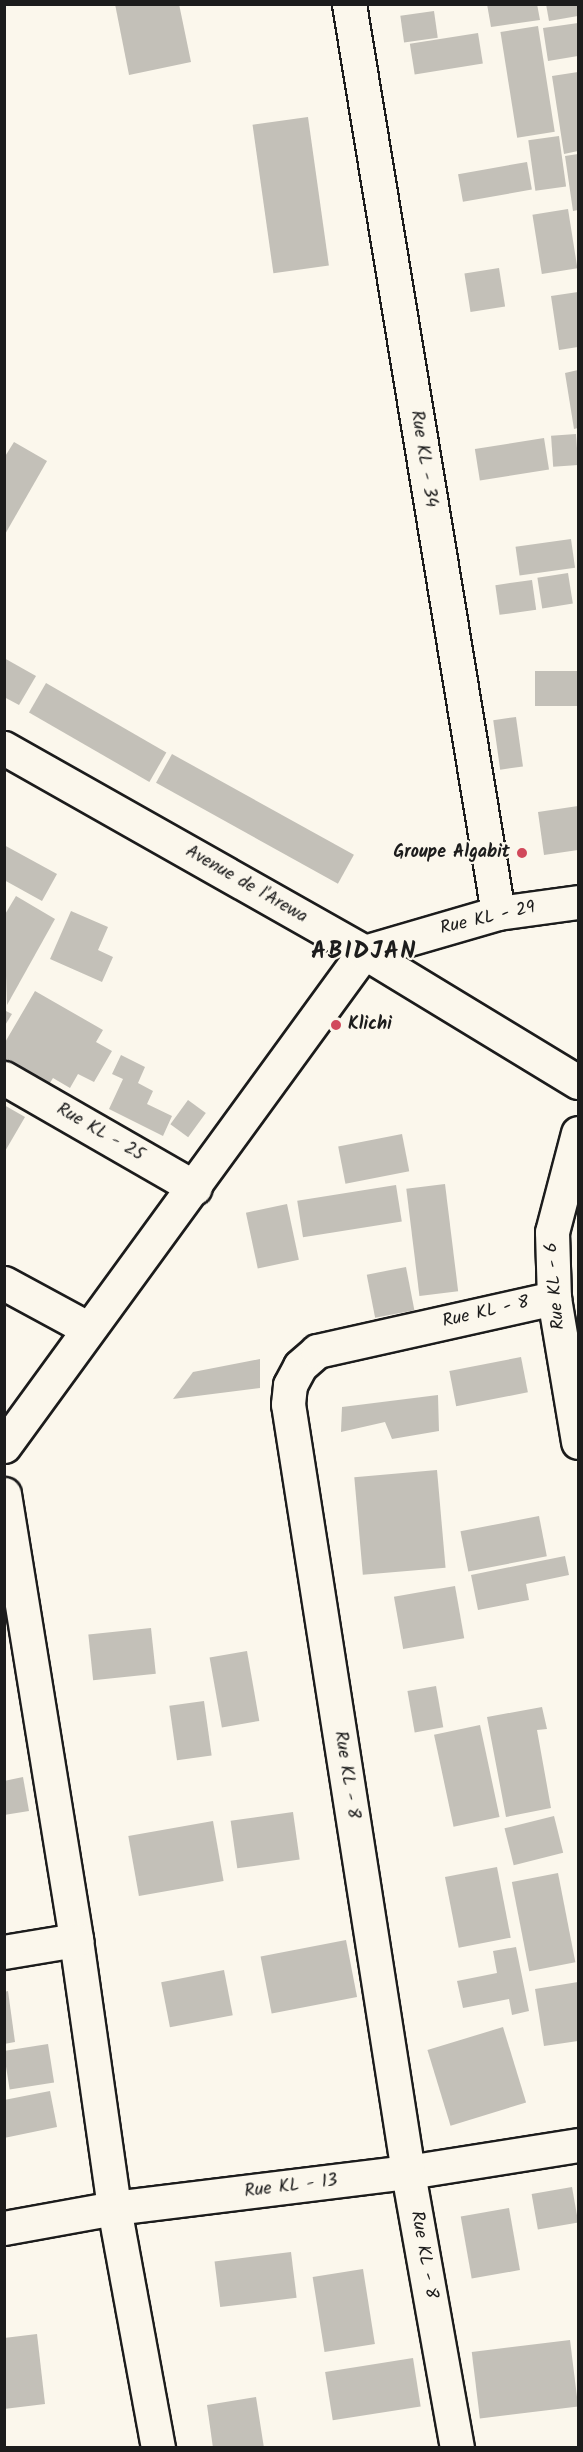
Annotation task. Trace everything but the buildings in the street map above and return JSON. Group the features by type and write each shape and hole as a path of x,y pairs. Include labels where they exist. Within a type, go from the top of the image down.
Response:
{"street":[{"name":"Rue KL - 34","path":"349,4 498,913"},
{"name":"Avenue de l'Arewa","path":"4,748 364,952 579,1082"},
{"name":"Rue KL - 29","path":"364,952 498,913 579,902"},
{"path":"4,1446 87,1328 195,1188 364,952"},
{"name":"Rue KL - 25","path":"4,1078 195,1188"},
{"name":"Rue KL - 6","path":"579,1133 552,1232 554,1298 579,1442"},
{"path":"4,1283 87,1328"},
{"name":"Rue KL - 8","path":"457,2448 408,2172 288,1404 290,1385 300,1366 317,1351 554,1298"},
{"path":"4,1494 17,1663 76,1940 114,2208 158,2448"},
{"path":"4,1952 76,1940"},
{"name":"Rue KL - 13","path":"4,2228 114,2208 408,2172 579,2145"}],"place":[{"name":"Groupe Algabit","path":"522,853"},
{"name":"Klichi","path":"336,1025"}],"district":[{"name":"ABIDJAN","path":"364,952"}]}
